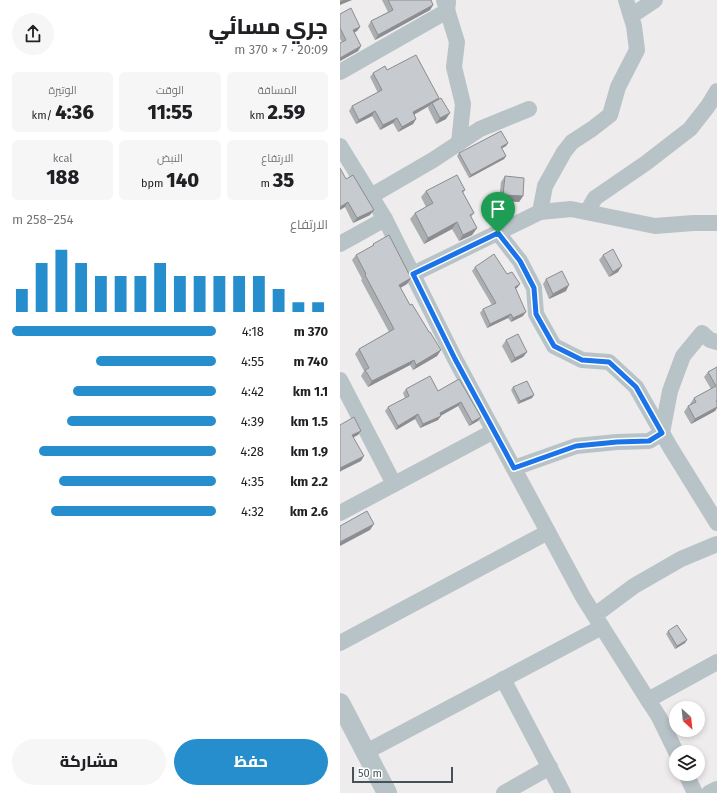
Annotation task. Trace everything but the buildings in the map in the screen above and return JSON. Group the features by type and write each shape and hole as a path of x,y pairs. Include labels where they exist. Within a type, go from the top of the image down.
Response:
{"street":[{"path":"540,212 545,186 568,147 572,142 610,115 618,87 637,50 634,26 626,0"},
{"path":"631,16 655,0"},
{"path":"340,72 447,4 457,42 454,67 463,104 459,143"},
{"path":"587,212 595,198 646,163 690,129 708,106 717,91"},
{"path":"371,196 433,160 480,129 530,109"},
{"path":"340,146 385,219 455,359 583,598 659,717 673,745"},
{"path":"413,274 540,212 571,209 655,226 717,223"},
{"path":"340,244 385,219"},
{"path":"498,233 520,261 534,288 536,314 554,346 582,360 609,362 636,387 717,524"},
{"path":"514,468 576,446 649,441 662,433 670,391 683,356 702,333 710,340 717,342"},
{"path":"340,380 394,484"},
{"path":"340,513 494,431"},
{"path":"340,643 548,532"},
{"path":"366,752 503,679 598,621 634,586 681,559 717,544"},
{"path":"648,700 717,662"},
{"path":"503,679 563,793"},
{"path":"340,702 387,793"},
{"path":"504,793 550,768"},
{"path":"689,781 695,793"},
{"path":"710,793 717,789"}],"route":[{"path":"498,233 520,261 534,288 536,314 554,346 582,360 609,362 636,387 662,433 649,441 576,446 514,468 455,359 413,274 498,233"}]}
